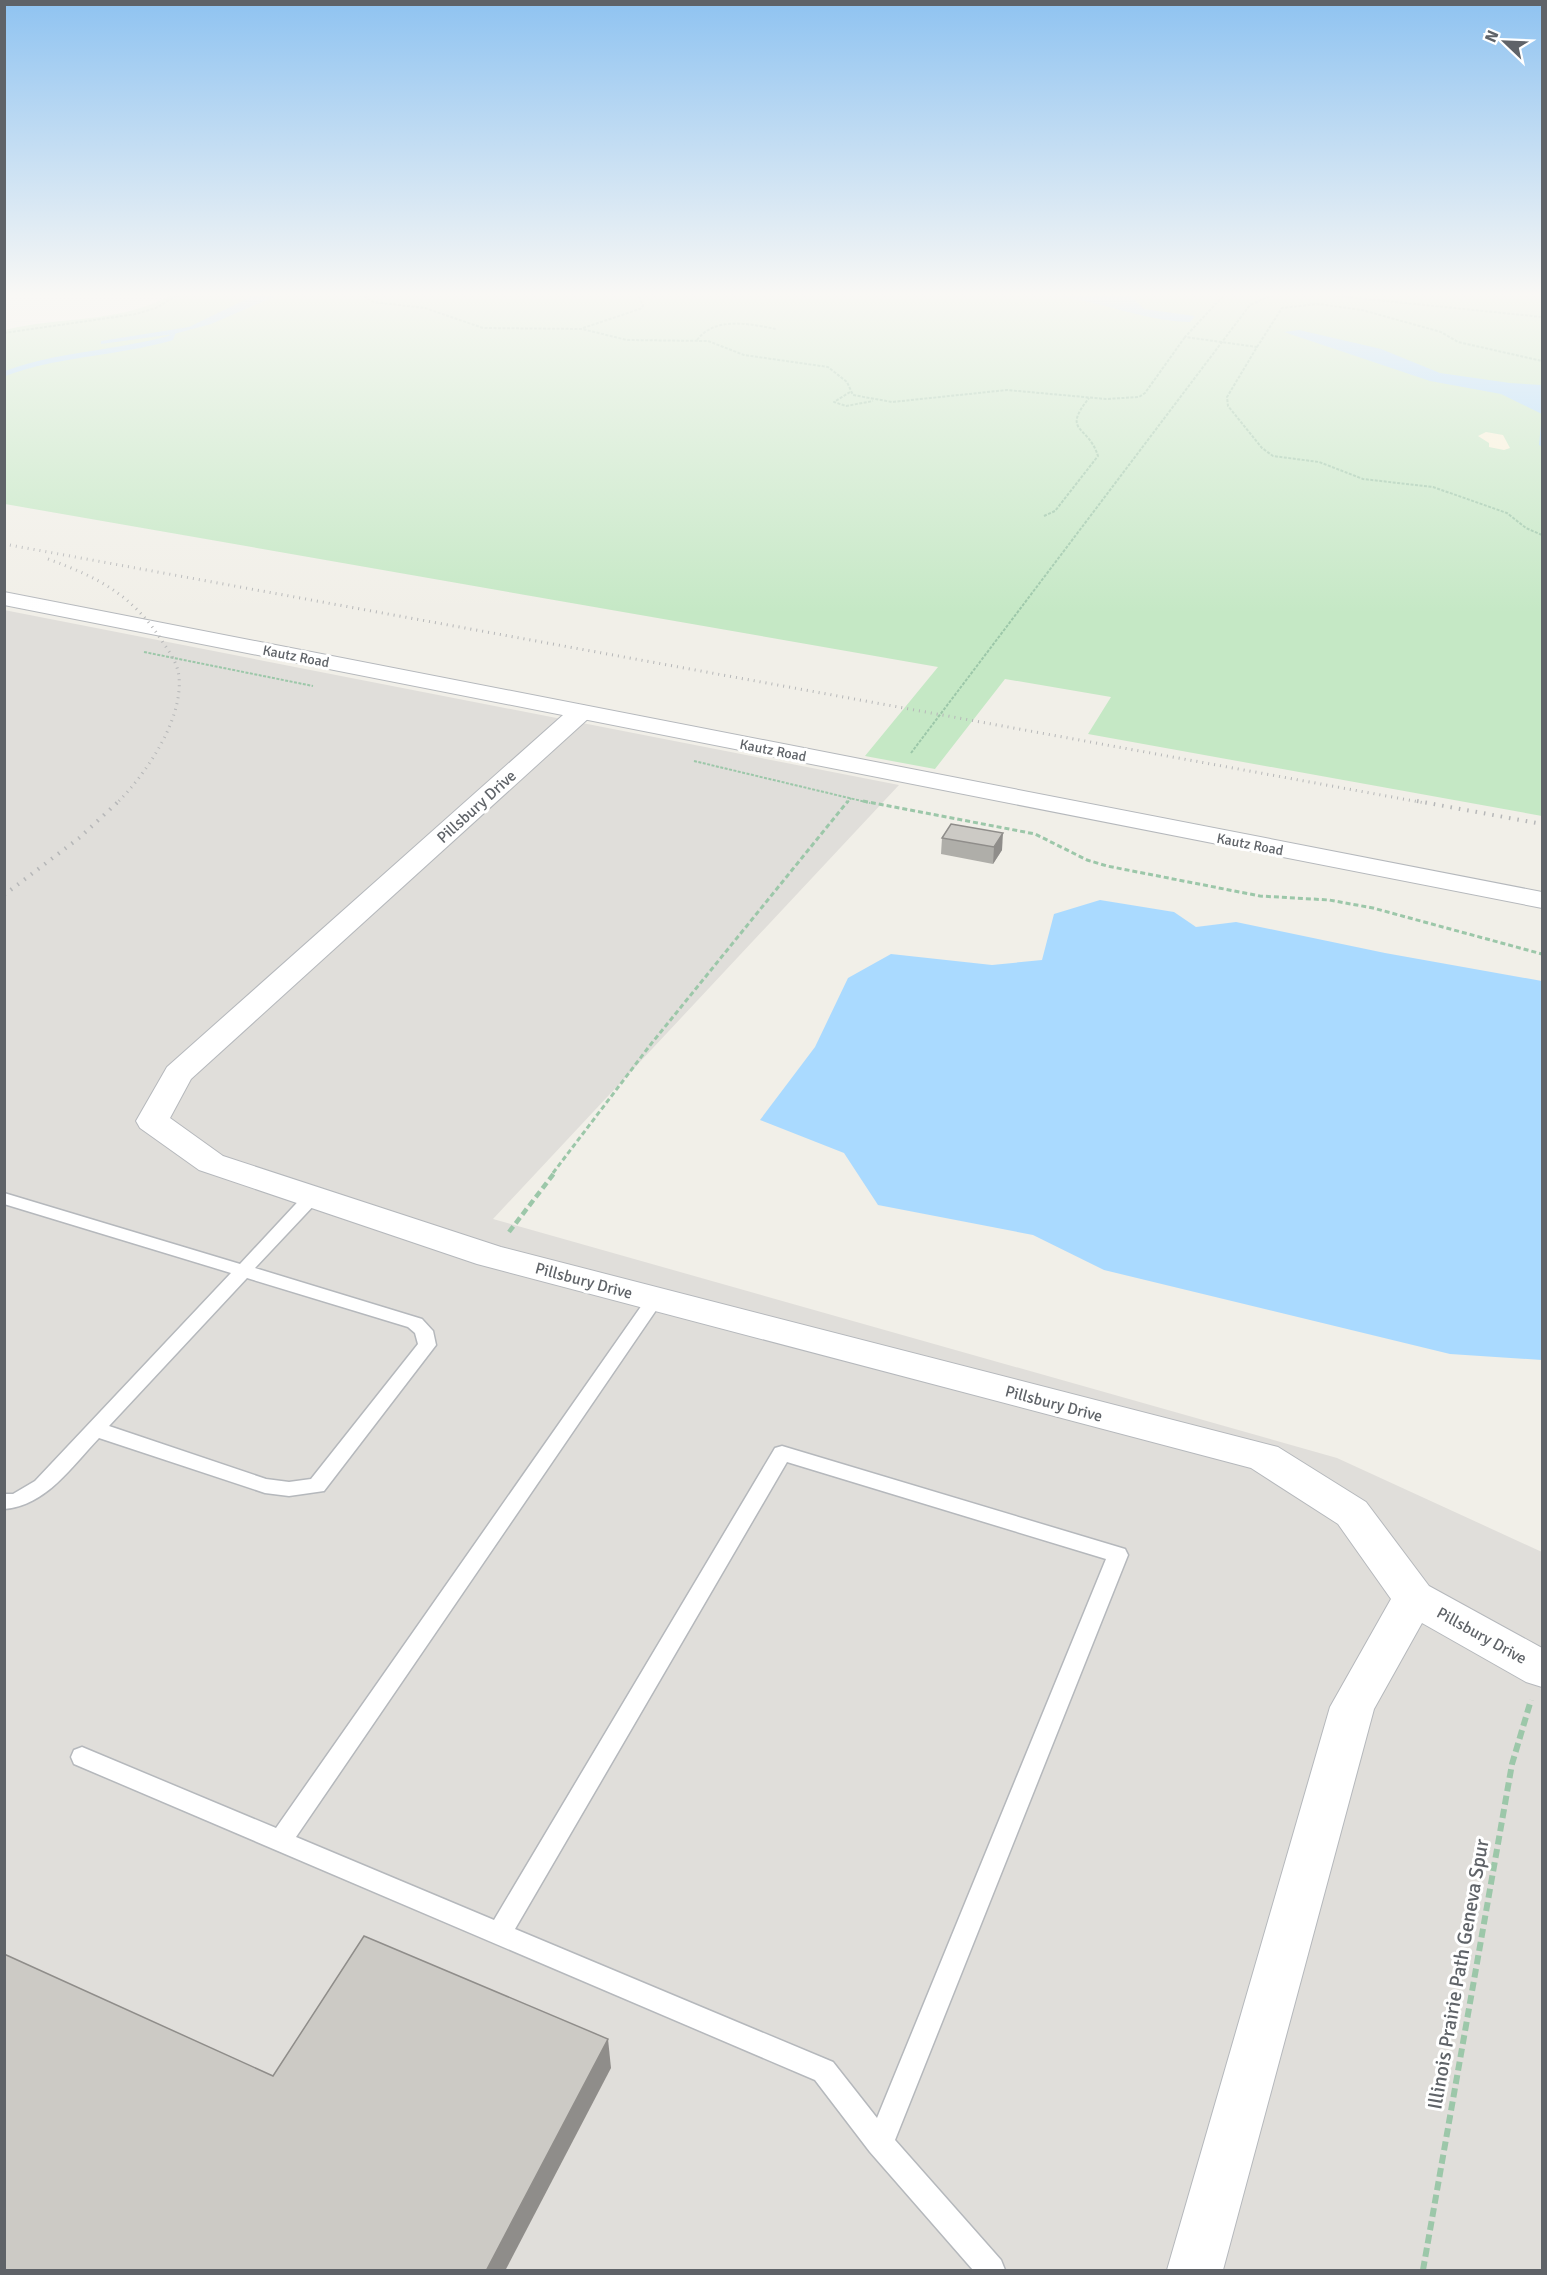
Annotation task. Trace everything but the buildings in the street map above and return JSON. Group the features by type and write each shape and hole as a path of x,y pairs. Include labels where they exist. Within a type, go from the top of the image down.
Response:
{"street":[{"name":"Kautz Road","path":"4,598 1542,900"},
{"name":"Pillsbury Drive","path":"581,712 177,1074 152,1121 211,1163 490,1256 1264,1457 1352,1513 1414,1598 1539,1683"},
{"path":"1196,2271 1352,1707 1414,1598"}],"lane":[{"path":"4,1502 17,1501 42,1486 312,1197"},
{"path":"4,1198 415,1323 424,1331 427,1345 317,1486 289,1489 265,1486 95,1429"},
{"path":"280,1841 655,1299"},
{"path":"499,1933 782,1453 1118,1555 880,2143"},
{"path":"82,1757 824,2071 880,2143 991,2271"}],"path":[{"path":"834,402 846,406 868,402"},
{"path":"1044,516 1055,511 1098,456 1095,446 1076,423 1076,414 1086,402"},
{"path":"1176,402 871,802 1035,834 1088,860 1107,866 1260,896 1329,900 1373,908 1542,954"},
{"path":"1228,402 1228,406 1266,453 1281,458 1319,462 1363,478 1433,486 1507,513 1526,528 1542,535"},
{"path":"490,1256 651,1044 851,798"},
{"name":"Illinois Prairie Path Geneva Spur","path":"1423,2271 1512,1764 1528,1703 1539,1683"}],"shaded area":[{"path":"4,610 899,785 493,1219 1337,1458 1542,1552 1542,2270 5,2270"}],"green space":[{"path":"5,402 1542,402 1542,816 1088,734 1111,697 1005,679 935,769 865,756 938,667 5,504"}],"sand":[{"path":"1486,432 1503,435 1510,448 1504,450 1489,447 1489,443 1478,436"}],"water":[{"path":"1518,402 1542,402 1542,414"},
{"path":"1542,414 1542,447 1539,445"},
{"path":"1100,900 1174,912 1196,927 1236,922 1385,953 1542,981 1542,1360 1450,1354 1104,1270 1033,1235 878,1205 844,1153 760,1120 815,1047 848,978 891,954 992,965 1042,960 1054,914"}],"railway":[{"path":"4,544 1425,803"},
{"path":"48,559 100,582 128,601 153,627 177,668 179,694 169,728 150,762 118,802"},
{"path":"1417,801 1542,824"},
{"path":"4,895 79,838 118,802"}]}
